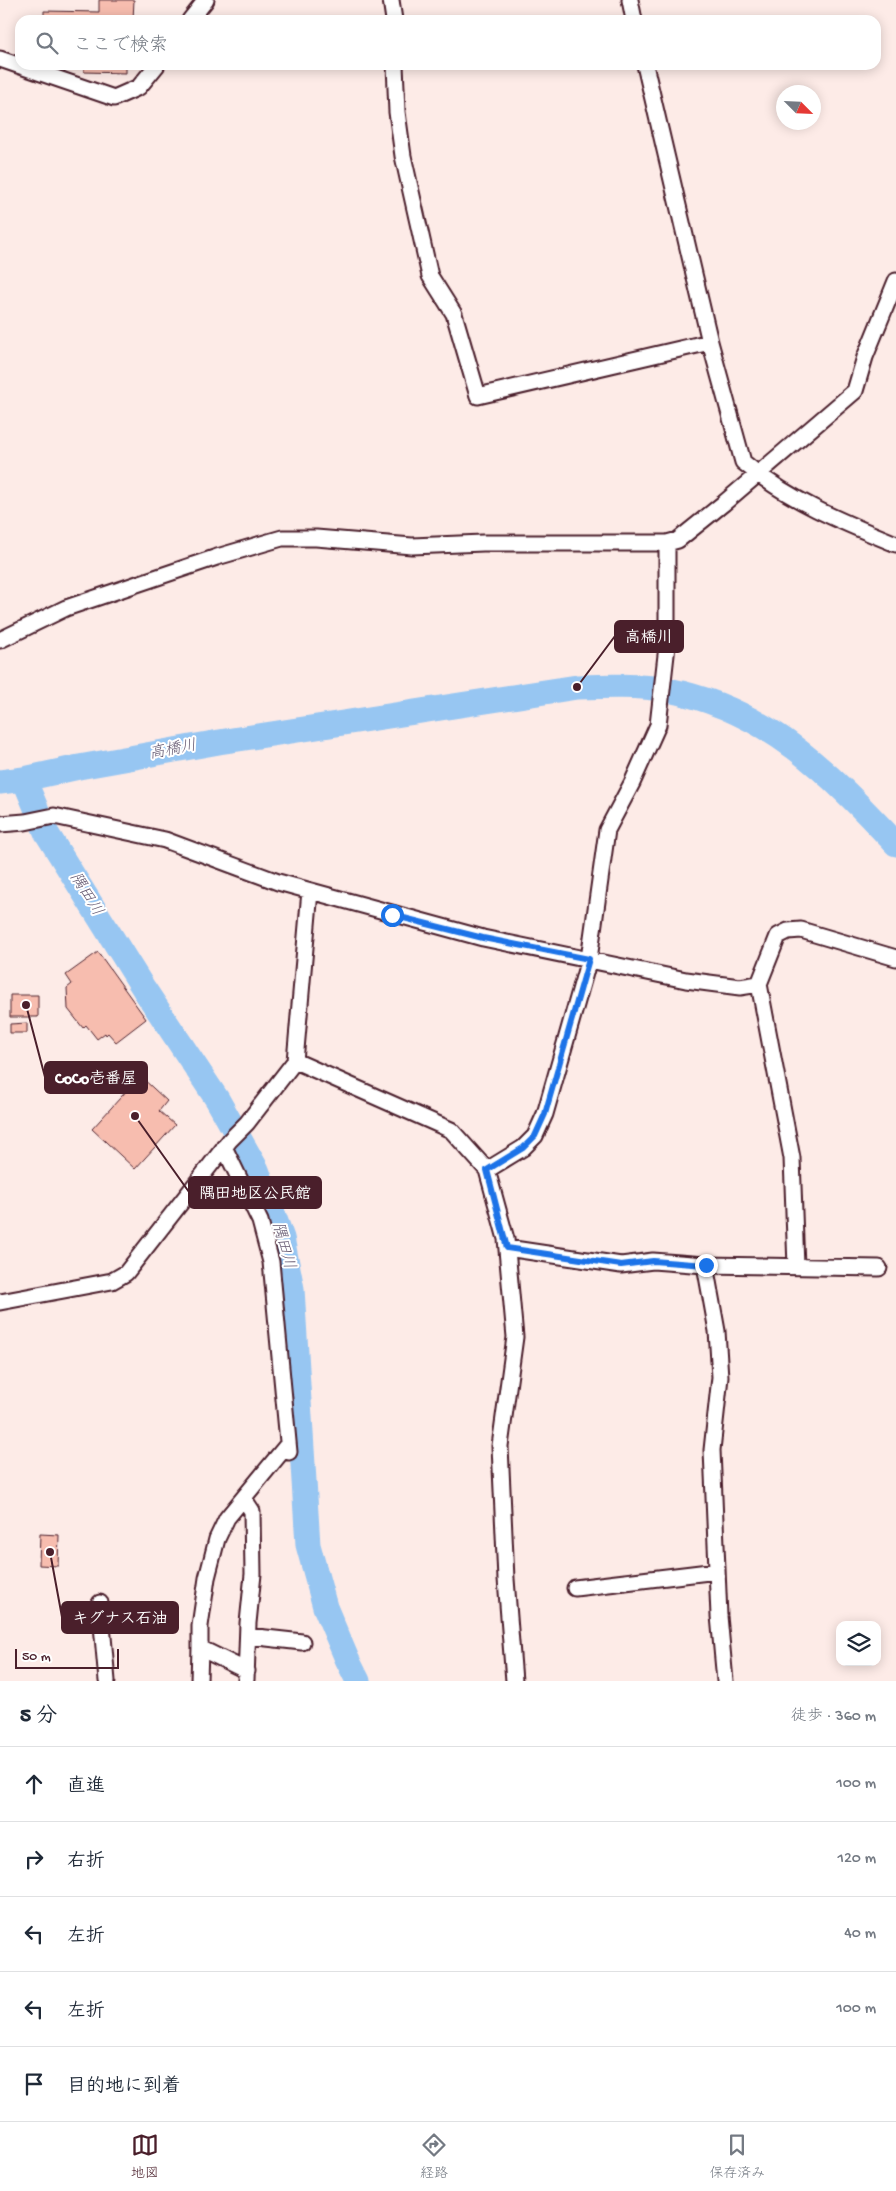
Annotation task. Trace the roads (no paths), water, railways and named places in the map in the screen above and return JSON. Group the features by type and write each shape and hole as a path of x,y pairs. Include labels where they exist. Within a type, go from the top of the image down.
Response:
{"street":[{"path":"194,15 206,0"},
{"path":"391,0 393,15"},
{"path":"630,0 633,15"},
{"path":"0,59 15,64"},
{"path":"32,70 114,98 139,87 153,70"},
{"path":"395,70 397,112 403,156 430,276 454,314 478,396 710,342"},
{"path":"646,70 710,342 743,462 757,474 816,510 896,544"},
{"path":"0,640 66,608 217,557 282,538 316,538 412,546 483,543 667,543 678,540 855,391 865,357 896,281"},
{"path":"487,1170 523,1148 535,1136 545,1114 589,959 607,830 632,783 658,725 667,646 667,543"},
{"path":"0,824 24,822 54,816 164,840 278,882 483,938 686,980 740,987 759,984"},
{"path":"0,1302 112,1281 126,1273 295,1061 310,891"},
{"path":"796,1266 792,1158 759,984 778,936 795,930 896,958"},
{"path":"295,1061 451,1130 487,1170 507,1248 515,1337 500,1446 506,1579 514,1681"},
{"path":"199,1681 200,1626 207,1578 216,1539 227,1518 288,1448 271,1262 260,1221 227,1144"},
{"path":"507,1248 621,1265 653,1261 706,1265 879,1268"},
{"path":"706,1265 717,1331 720,1377 712,1450 717,1571 725,1681"},
{"path":"200,1648 246,1676 253,1574 252,1511 244,1499"},
{"path":"575,1588 717,1571"},
{"path":"100,1603 107,1681"},
{"path":"248,1636 302,1642"}],"waterway":[{"name":"高橋川","path":"0,782 219,742 577,687 645,687 668,690 704,699 737,713 767,729 821,769 896,844"},
{"name":"隅田川","path":"24,779 46,832 144,989 217,1099 257,1170 282,1238 292,1289 308,1545 325,1607 358,1681"}],"place":[{"name":"高橋川","path":"577,687"},
{"name":"CoCo壱番屋","path":"26,1005"},
{"name":"隅田地区公民館","path":"135,1116"},
{"name":"キグナス石油","path":"50,1552"}]}
